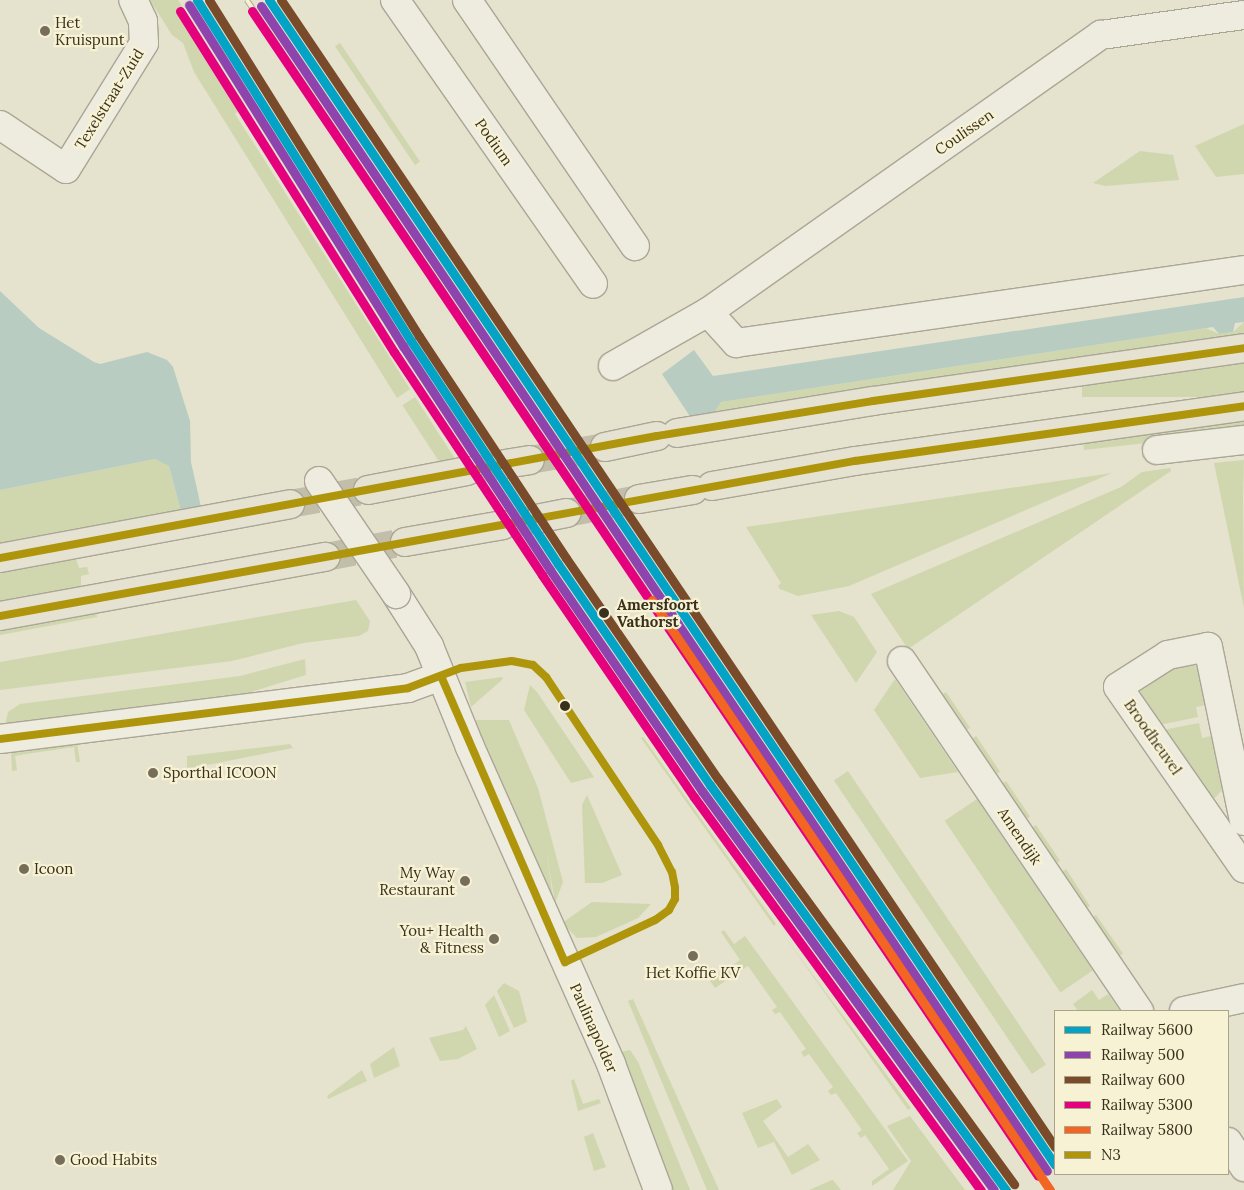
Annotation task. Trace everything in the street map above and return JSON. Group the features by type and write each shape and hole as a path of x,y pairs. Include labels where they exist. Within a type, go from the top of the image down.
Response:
{"main road":[{"path":"605,447 873,401 1244,348"},
{"path":"639,499 855,461 1244,406"},
{"path":"368,490 467,471"},
{"path":"0,558 290,504"},
{"path":"541,518 567,513"},
{"path":"405,542 503,525"},
{"path":"0,616 326,556"}],"street":[{"name":"Texelstraat-Zuid","path":"0,125 66,169 144,43 144,21 133,0"},
{"name":"Podium","path":"395,0 593,284"},
{"path":"468,0 635,246"},
{"name":"Coulissen","path":"614,366 708,312 1101,36 1244,15"},
{"path":"708,312 736,343 1244,270"},
{"path":"1157,450 1244,440"},
{"name":"Paulinapolder","path":"320,481 429,646 611,1064 658,1190"},
{"name":"Broodheuvel","path":"1244,821 1208,647 1168,654 1118,687 1244,868"},
{"name":"Amendijk","path":"902,660 1138,1010"},
{"path":"0,739 408,688 441,676"},
{"path":"1189,1010 1244,998"},
{"path":"1229,1144 1244,1167"}],"green space":[{"path":"150,0 178,0 245,105 235,114 410,389 397,398 194,72 183,43 172,35"},
{"path":"340,43 420,162 415,165 335,46"},
{"path":"1244,124 1244,174 1216,177 1195,146"},
{"path":"1140,151 1173,155 1179,180 1105,186 1093,183"},
{"path":"1244,322 1244,342 714,413 721,402 1206,328 1219,334 1233,332"},
{"path":"1082,358 1244,358 1244,397 1082,397"},
{"path":"415,397 456,460 443,468 402,405"},
{"path":"1244,414 1244,432 1084,450 1083,442"},
{"path":"155,459 169,466 181,511 0,550 0,490"},
{"path":"1244,460 1243,496 1244,608 1214,463"},
{"path":"1170,468 1171,471 908,649 871,594 1121,487 1142,472"},
{"path":"1112,473 849,586 798,596 780,589 778,586 781,583 746,527"},
{"path":"74,553 79,568 87,567 89,574 81,576 81,592 0,608 0,567"},
{"path":"356,600 370,621 368,631 359,636 303,643 232,661 0,690 0,662"},
{"path":"96,610 97,617 0,635 0,623"},
{"path":"839,611 854,617 877,652 856,683 811,615"},
{"path":"305,659 306,675 238,696 5,725 8,712 20,704 240,676"},
{"path":"1193,663 1197,668 1205,705 1196,707 1198,717 1159,725 1141,697 1140,689 1173,666"},
{"path":"502,677 503,679 471,707 465,682"},
{"path":"895,679 958,772 920,778 874,710"},
{"path":"530,685 537,692 594,777 571,783 524,710"},
{"path":"946,692 970,728 964,732 940,696"},
{"path":"475,720 509,720 538,788 563,882 555,903 546,849 554,904"},
{"path":"1199,723 1202,738 1211,736 1222,790 1215,798 1209,797 1163,730"},
{"path":"976,736 1000,772 994,776 970,740"},
{"path":"643,737 776,924 774,926 641,738"},
{"path":"77,743 80,762 76,762 74,747 15,756 17,770 12,771 11,751"},
{"path":"290,744 293,748 187,769 187,756"},
{"path":"848,771 1046,1064 1032,1074 834,781"},
{"path":"1006,781 1030,817 1024,821 1000,785"},
{"path":"587,795 622,875 602,883 585,883 582,805"},
{"path":"977,799 1093,971 1060,992 945,821"},
{"path":"1036,825 1060,861 1054,865 1030,829"},
{"path":"1066,869 1090,906 1084,910 1060,873"},
{"path":"592,902 651,904 638,918 596,937 577,938 562,923"},
{"path":"1096,915 1123,954 1118,957 1091,918"},
{"path":"724,930 734,944 745,936 908,1161 872,1186 872,1181 889,1169 865,1135 861,1138 857,1133 862,1130 836,1093 831,1095 828,1091 833,1087 809,1054 804,1057 801,1052 806,1049 780,1012 775,1014 772,1010 777,1007 748,966 715,988 710,981 740,960 721,932"},
{"path":"785,937 911,1108 908,1110"},
{"path":"504,983 519,991 527,1022 514,1028 497,991"},
{"path":"1092,990 1099,1000 1108,994 1119,1010 1077,1010 1073,1004"},
{"path":"494,995 510,1031 499,1037 485,1005"},
{"path":"633,999 719,1190 707,1190 628,1001"},
{"path":"466,1026 477,1049 458,1059 440,1061 429,1038 463,1030"},
{"path":"394,1047 400,1066 374,1078 370,1064"},
{"path":"630,1050 638,1062 690,1190 672,1190 621,1052"},
{"path":"362,1070 367,1081 328,1099 327,1096"},
{"path":"574,1079 583,1104 599,1099 601,1103 578,1111 571,1081"},
{"path":"777,1099 782,1107 763,1121 788,1157 808,1144 820,1160 792,1175 774,1142 758,1148 742,1113"},
{"path":"910,1116 965,1190 893,1190 911,1161 887,1126"},
{"path":"593,1133 606,1167 594,1171 584,1137"},
{"path":"832,1180 841,1190 809,1190"}],"shaded area":[{"path":"0,291 39,328 94,362 100,364 147,352 167,360 173,367 190,421 191,462 201,507 181,511 169,466 155,459 0,490"},
{"path":"1244,297 1244,322 1235,323 1233,332 1219,334 1213,327 721,402 714,413 691,418 662,374 694,350 713,376"}],"tunnel":[{"path":"530,460 605,447"},
{"path":"467,471 505,464"},
{"path":"290,504 368,490"},
{"path":"567,513 639,499"},
{"path":"503,525 541,518"},
{"path":"326,557 405,542"}],"railway":[{"path":"247,0 652,600"}],"rail line":[{"name":"5600","path":"197,0 411,341 558,564 710,785 1006,1190"},
{"name":"600","path":"209,0 419,336 566,558 718,779 1014,1184"},
{"name":"5600","path":"269,0 1054,1164"},
{"name":"600","path":"281,0 1054,1146"},
{"name":"500","path":"189,5 403,346 550,570 702,791 994,1190"},
{"name":"500","path":"261,6 1047,1171"},
{"name":"5300","path":"180,11 394,352 542,575 694,797 981,1190"},
{"name":"5300","path":"252,11 1038,1176"},
{"name":"5800","path":"652,600 1050,1190"}],"transit line":[{"name":"N3","path":"0,558 657,436 873,401 1244,348"},
{"name":"N3","path":"0,616 855,461 1244,406"},
{"name":"N3","path":"0,739 408,688 461,668 512,661 533,665 546,677 658,845 672,872 675,888 675,899 669,910 655,920 565,962"},
{"name":"N3","path":"441,676 565,962"}],"place":[{"name":"Het Kruispunt","path":"45,31"},
{"name":"Amersfoort Vathorst","path":"604,613"},
{"name":"Sporthal ICOON","path":"153,773"},
{"name":"Icoon","path":"24,869"},
{"name":"My Way Restaurant","path":"465,881"},
{"name":"You+ Health & Fitness","path":"494,939"},
{"name":"Het Koffie KV","path":"693,956"},
{"name":"Good Habits","path":"60,1160"}]}
